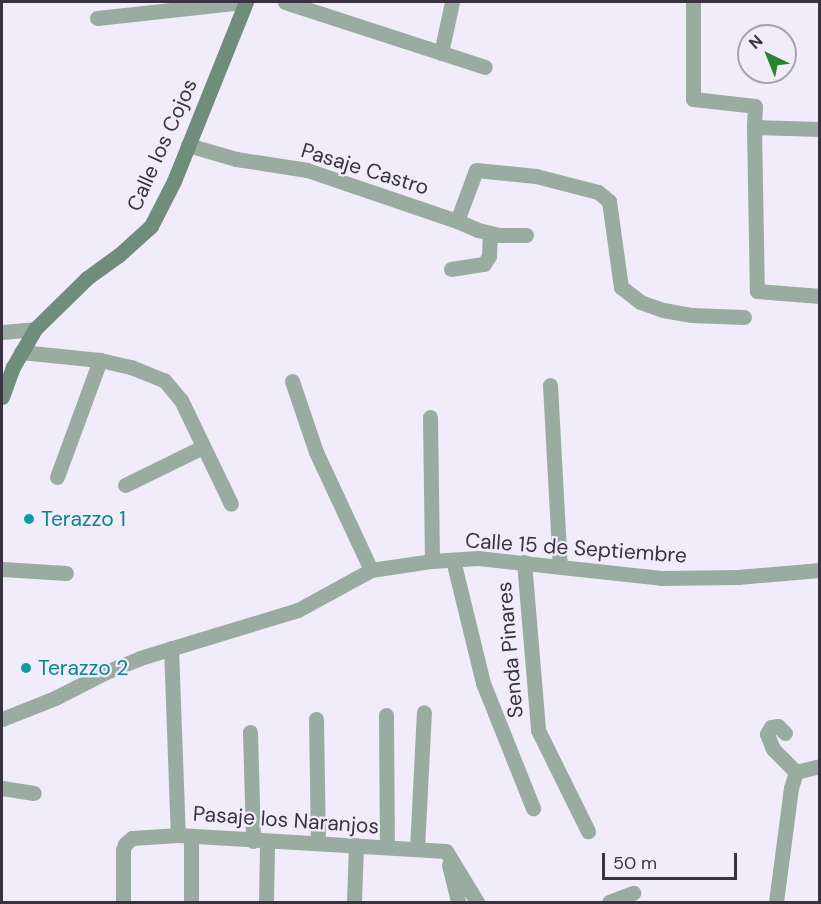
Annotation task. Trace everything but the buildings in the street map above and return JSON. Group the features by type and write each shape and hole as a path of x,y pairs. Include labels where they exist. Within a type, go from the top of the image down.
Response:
{"street":[{"path":"97,18 245,2"},
{"name":"Calle los Cojos","path":"2,397 21,352 35,329 87,278 119,255 151,226 174,181 245,2"},
{"path":"285,2 485,67"},
{"path":"441,53 452,2"},
{"path":"693,2 693,99 755,106 753,127 757,291 819,296"},
{"path":"753,127 819,129"},
{"name":"Pasaje Castro","path":"188,145 236,159 307,170 490,233 526,235"},
{"path":"458,221 476,170 536,176 598,192 609,201 621,288 640,302 663,310 691,315 744,317"},
{"path":"452,269 484,264 489,256 490,233"},
{"path":"2,332 35,329"},
{"path":"21,352 100,360 131,367 164,380 181,400 231,504"},
{"path":"57,477 100,360"},
{"path":"292,381 316,452 371,570"},
{"path":"550,385 560,567"},
{"path":"430,417 432,561"},
{"path":"125,485 203,447"},
{"name":"Calle 15 de Septiembre","path":"2,719 55,699 106,672 171,648 298,610 371,570 432,561 477,558 661,578 738,577 819,570"},
{"path":"453,560 483,683 533,808"},
{"name":"Senda Pinares","path":"524,562 538,730 588,831"},
{"path":"2,569 66,573"},
{"name":"Pasaje los Naranjos","path":"171,648 185,835 446,851"},
{"path":"417,849 424,712"},
{"path":"386,715 387,848"},
{"path":"316,719 318,843"},
{"path":"785,733 778,726 771,727 767,734 773,749 796,772"},
{"path":"250,732 266,903"},
{"path":"796,772 819,766"},
{"path":"776,903 791,788 796,772"},
{"path":"2,788 34,793"},
{"path":"123,903 125,844 132,838 185,835 191,903"},
{"path":"354,903 356,845"},
{"path":"446,851 458,903"},
{"path":"446,851 477,903"},
{"path":"609,903 633,893"}],"place":[{"name":"Terazzo 1","path":"29,519"},
{"name":"Terazzo 2","path":"26,668"}]}
